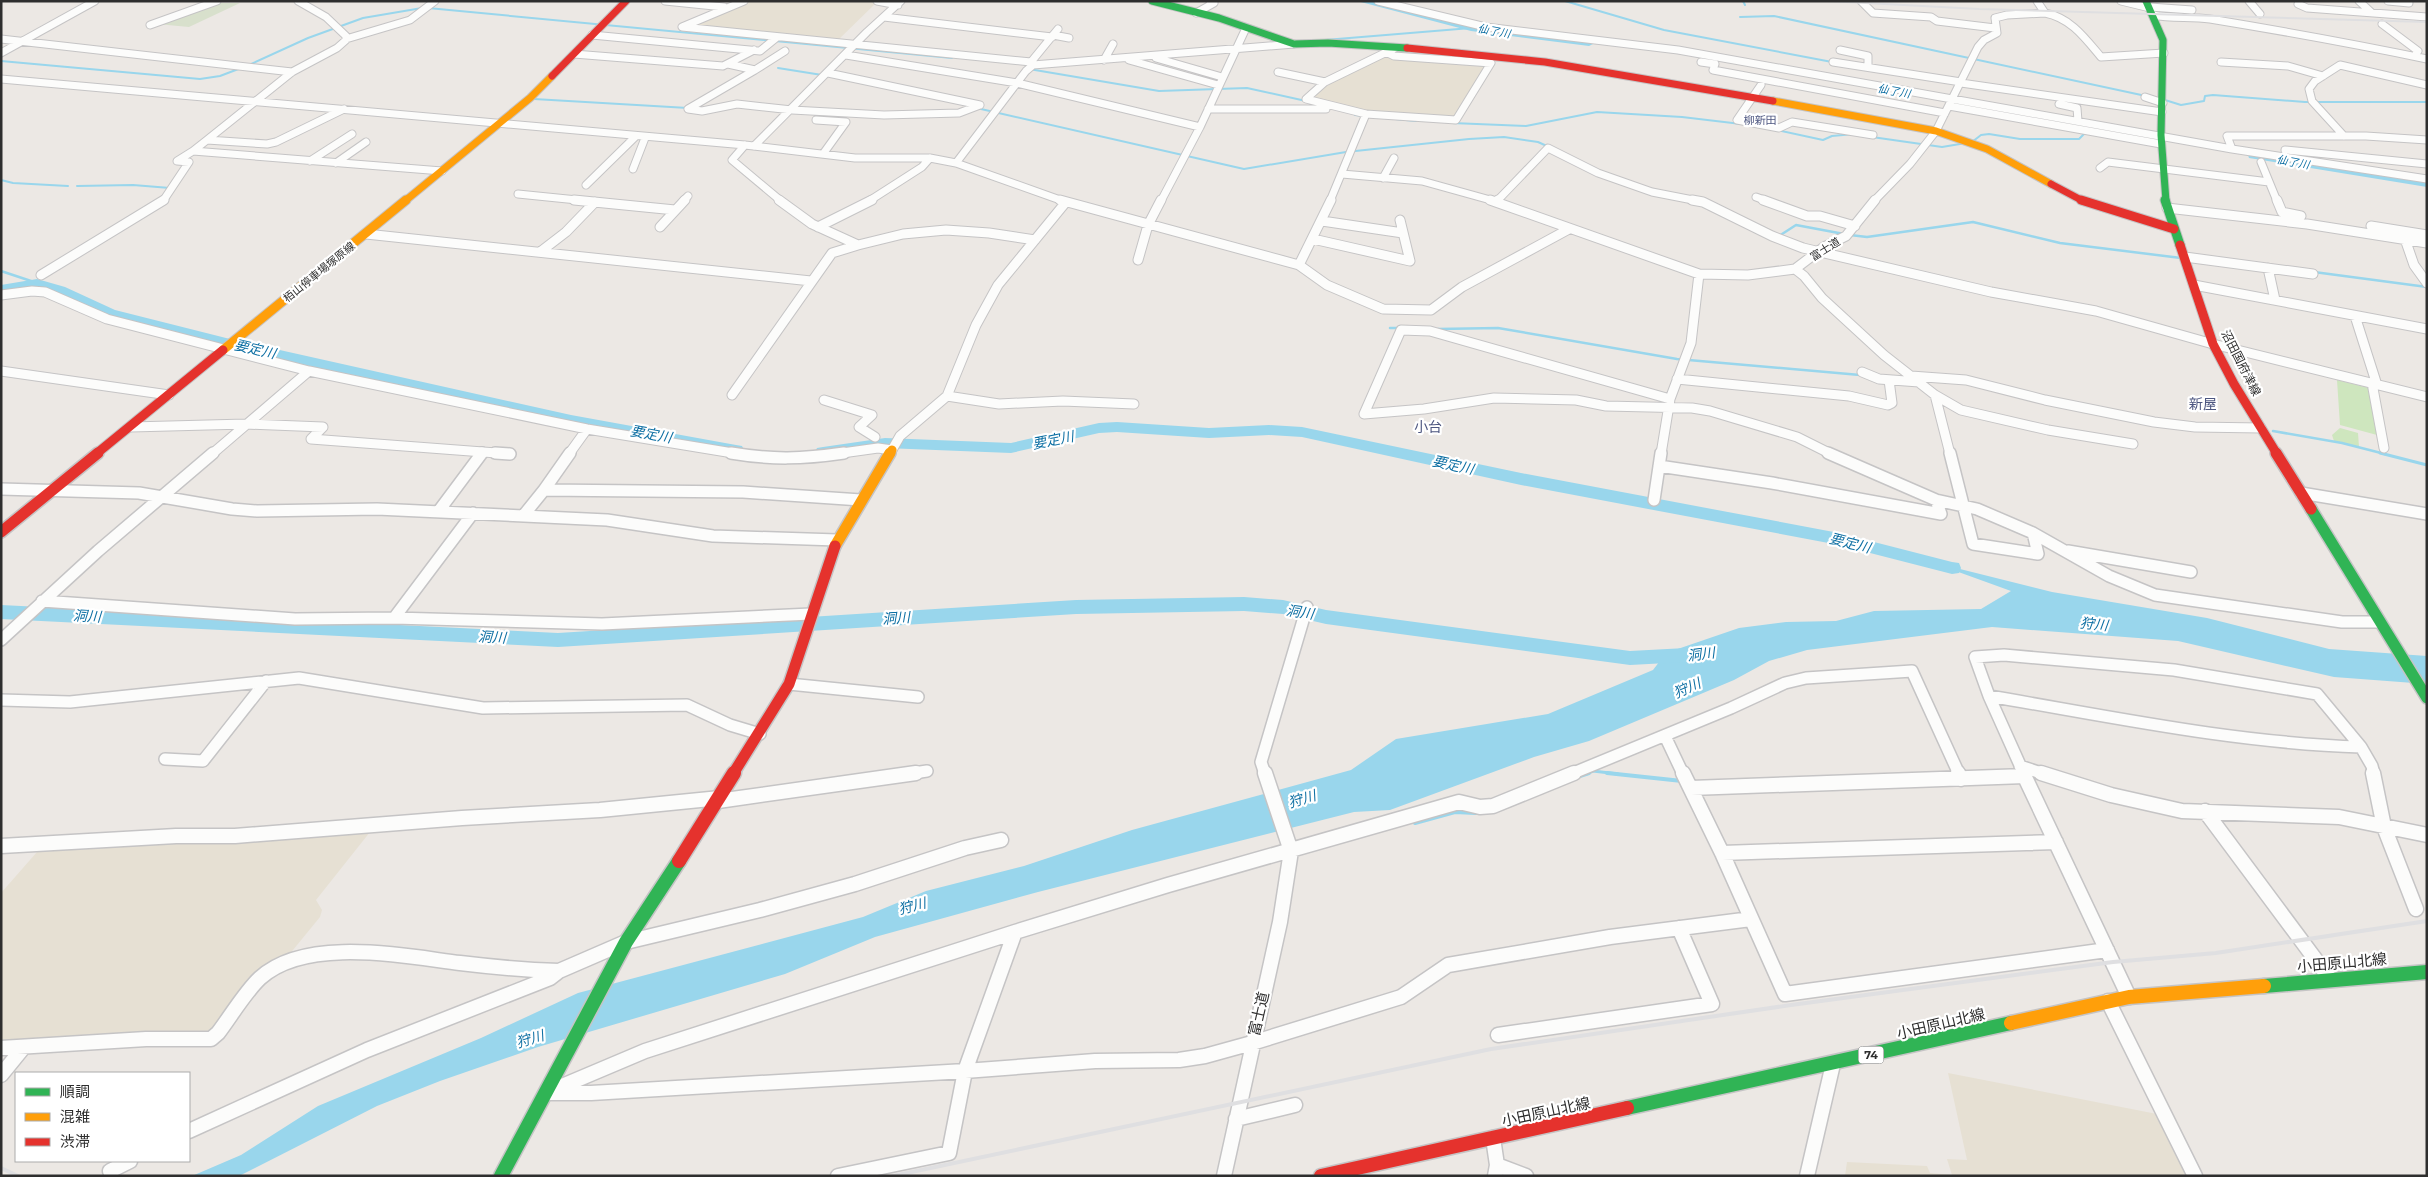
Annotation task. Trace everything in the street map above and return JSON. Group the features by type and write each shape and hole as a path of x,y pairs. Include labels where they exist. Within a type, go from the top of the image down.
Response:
{"main road":[{"name":"栢山停車場塚原線","path":"1,532 500,123 574,54 626,1"},
{"path":"1152,1 1291,43 1328,43 1614,71 1936,131 1970,142 2083,201 2174,229"},
{"name":"沼田国府津線","path":"2149,8 2163,40 2161,141 2167,208 2213,344 2234,384 2427,698"},
{"path":"501,1176 626,942 719,800 789,684 837,540 892,450"},
{"name":"小田原山北線","path":"1321,1176 1833,1064 2129,996 2427,972"}],"street":[{"path":"1,53 95,1"},
{"path":"150,25 217,1"},
{"path":"298,1 326,17 346,39"},
{"path":"41,275 163,201 189,162 177,161 193,151 292,72 337,48 346,39 410,20 435,1"},
{"path":"665,1 723,7"},
{"path":"744,1 723,7 682,27 685,29 851,50 1031,65 1291,43"},
{"path":"877,1 900,3"},
{"path":"1196,13 1214,3 1210,1"},
{"path":"1378,1 1486,27 1668,48 2093,132 2161,141 2427,164"},
{"path":"1861,1 1873,13 1931,16 1936,21 1996,28"},
{"path":"2037,1 2045,13 2058,16 2074,28 2101,57 2164,53"},
{"path":"2122,1 2149,8 2192,10"},
{"path":"2248,1 2260,14"},
{"path":"2359,1 2370,11"},
{"path":"2388,1 2409,2"},
{"path":"858,245 818,228 774,196 732,160 792,110 900,3"},
{"path":"2295,4 2307,8 2370,11 2427,17"},
{"path":"2149,8 2167,18 2202,18 2332,39 2427,59"},
{"name":"富士道","path":"1795,269 1850,231 1885,188 1910,164 1936,131 1972,58 1984,40 1996,35 1994,20 1998,16 2045,13"},
{"path":"884,17 1069,38"},
{"path":"2382,24 2412,44 2418,51 2416,56"},
{"path":"1138,260 1148,225 1200,127 1222,76 1246,28"},
{"path":"956,163 1058,29"},
{"path":"592,35 760,51 775,40"},
{"path":"1,39 24,40 292,72"},
{"path":"1105,58 1113,44"},
{"path":"574,54 723,66 754,50"},
{"path":"851,50 1017,83 1200,127"},
{"path":"1391,50 1325,82 1306,99 1366,114 1456,120 1491,64 1465,56"},
{"path":"1840,50 1868,56 1868,67"},
{"path":"785,51 688,110 702,111 737,104 792,110 860,114 940,114 959,113 980,105"},
{"path":"1149,56 1222,76"},
{"path":"1123,58 1218,85"},
{"path":"1693,60 1715,64 1714,70 1950,104 2078,120 2161,141"},
{"path":"1833,62 1960,84 2074,107 2077,108 2078,120"},
{"path":"2221,62 2288,66 2323,76"},
{"path":"728,64 755,70"},
{"path":"2344,136 2314,103 2309,89 2323,76 2340,65 2427,85"},
{"path":"1278,72 1325,82"},
{"path":"828,73 997,109"},
{"path":"1,79 255,100 645,138 750,146 855,158 930,158 956,163 1066,202 1299,265 1327,284 1383,308 1430,320 1670,403 1710,411 1797,436 1826,452 1936,500 1962,505 2033,533 2109,576 2156,595 2342,622 2379,622"},
{"path":"1960,84 2163,104"},
{"path":"1761,85 1737,120 1779,128 1792,122 1874,135"},
{"path":"2145,97 2163,104"},
{"path":"1208,109 1338,108"},
{"path":"207,140 267,144 276,142 344,109"},
{"path":"1299,265 1322,221 1366,114"},
{"path":"816,120 846,122 823,154"},
{"path":"310,161 352,134"},
{"path":"2232,147 2227,136 2385,136 2427,140"},
{"path":"586,185 636,137"},
{"path":"634,169 645,138"},
{"path":"336,163 366,142"},
{"path":"2232,147 2427,179"},
{"path":"1496,202 1548,148 1592,170 1642,189 1703,202 1772,236 1817,252 2008,296 2096,311 2213,344 2427,397"},
{"path":"193,151 442,171"},
{"path":"818,228 873,199 922,167 930,158"},
{"path":"1383,178 1394,158"},
{"path":"2100,168 2108,162 2269,182"},
{"path":"2261,162 2282,212 2307,220 2427,243"},
{"path":"1342,174 1422,181 1496,202 1699,274 1748,275 1795,269 1804,276 1822,298 1884,355 1935,395 1961,410 2048,430 2132,444"},
{"path":"518,194 675,210"},
{"path":"660,227 688,196"},
{"path":"1756,196 1807,216 1820,216 1850,231"},
{"path":"540,252 566,232 595,202"},
{"path":"1,295 32,291 45,292 107,319 309,371 587,429 776,459 801,458 878,448 892,450 900,436 946,396 976,325 998,285 1066,202"},
{"path":"2167,208 2307,220 2427,235"},
{"path":"1313,239 1410,261 1400,220"},
{"path":"1322,221 1403,232"},
{"path":"1569,229 1470,282 1430,320 1401,330 1364,414 1424,409 1494,398 1576,400 1606,406 1670,403"},
{"path":"732,395 832,253 887,236 915,232 987,231 1035,240"},
{"path":"366,234 811,281"},
{"path":"2405,239 2414,265 2427,283"},
{"path":"2185,257 2313,274"},
{"path":"2268,268 2275,300"},
{"path":"1654,500 1670,403 1677,379 1688,357 1691,343 1693,312 1699,274"},
{"path":"2194,285 2427,329"},
{"path":"2355,316 2375,384 2384,448"},
{"path":"1,371 169,395"},
{"path":"1,640 42,601 162,496 309,371"},
{"path":"1862,372 1879,379 1889,380 1966,380 2072,406 2170,424 2195,427 2261,428"},
{"path":"1677,379 1849,396 1888,405 1892,403 1889,380"},
{"path":"1935,395 1973,544 2038,554 2033,533"},
{"path":"946,396 999,404 1063,401 1134,404"},
{"path":"824,400 872,416 859,427 874,437"},
{"path":"131,427 246,424 323,427 311,439 510,454"},
{"path":"523,516 544,490 587,429"},
{"path":"438,512 483,452"},
{"path":"1659,466 1772,482 1940,514 1936,500"},
{"path":"1,489 162,496 232,510 377,509 608,520 713,536 837,540"},
{"path":"544,490 739,490 801,493 861,500"},
{"path":"2301,493 2427,514"},
{"path":"394,618 473,514"},
{"path":"2064,550 2191,572"},
{"path":"42,601 295,619 394,618 602,624 812,614"},
{"name":"富士道","path":"1224,1176 1280,922 1290,849 1261,762 1307,607"},
{"path":"2129,996 2023,771 1989,696 1975,657 2004,655 2174,670 2317,694 2361,747 2372,766 2384,827 2416,909"},
{"path":"544,1093 644,1051 1168,885 1459,802 1480,807 1493,806 1665,736 1785,683 1806,678 1912,671 1961,779"},
{"path":"1,700 70,702 299,678 483,708 686,705 730,725 760,734"},
{"path":"166,759 203,761 266,681"},
{"path":"789,684 918,697"},
{"path":"1989,696 2073,709 2172,730 2254,742 2319,747 2361,747"},
{"path":"1665,736 1722,854 1785,994 2107,950"},
{"path":"1,846 176,836 235,836 600,810 719,800 927,771"},
{"path":"1691,788 1961,779 2023,771 2149,805 2182,811 2338,817 2427,835"},
{"path":"2205,811 2330,979"},
{"path":"190,1131 242,1105 394,1038 550,978 559,971 626,942 760,910 855,884 965,848 1001,840"},
{"path":"1722,854 2056,842"},
{"path":"544,1093 591,1093 965,1071 1096,1061 1178,1060 1205,1056 1252,1043 1401,997 1448,965 1610,937 1751,919"},
{"path":"1498,1035 1712,1004 1679,928"},
{"path":"838,1176 949,1153 965,1071 1015,932"},
{"path":"1,1048 23,1048 146,1038 210,1039 218,1033 260,978 293,959 336,952 380,953 521,970 559,971"},
{"path":"2108,1001 2195,1176"},
{"path":"1,1075 23,1048"},
{"path":"1807,1176 1833,1064"},
{"path":"1236,1119 1295,1105"},
{"path":"1493,1138 1496,1170 1526,1176"},
{"path":"110,1171 128,1162"}],"shaded area":[{"path":"744,1 877,2 835,43 687,28"},
{"path":"1386,56 1488,65 1454,117 1359,112 1310,97 1326,84"},
{"path":"370,832 316,900 322,910 320,917 284,961 211,1032 1,1045 1,893 37,852"},
{"path":"1948,1073 2157,1114 2188,1176 1845,1176 1847,1162 1927,1166 1930,1173 1952,1175 1947,1159 1967,1160"}],"green space":[{"path":"217,3 240,3 189,27 157,24"},
{"path":"2337,380 2369,388 2377,435 2340,425"},
{"path":"2340,428 2358,433 2359,447 2334,441 2332,435"}],"water":[{"name":"狩川","path":"1928,561 2052,592 2207,618 2329,649 2427,656 2427,684 2334,677 2178,641 1992,627 1807,650 1769,661 1734,680 1589,741 1534,757 1390,810 1354,812 1038,892 875,937 785,974 538,1047 440,1081 377,1106 239,1176 192,1176 241,1155 318,1106 481,1038 578,993 863,917 926,891 1024,866 1132,830 1351,770 1396,739 1548,714 1653,670 1666,653 1739,628 1786,622 1836,621 1874,611 1981,609 2011,591"}],"waterway":[{"name":"仙了川","path":"1362,1 1471,28 1589,43"},
{"path":"1565,1 1664,30 1832,62"},
{"path":"1743,1 1745,5"},
{"path":"249,65 308,38 363,18 422,8"},
{"path":"428,8 952,58"},
{"path":"1740,17 1774,16 2146,96"},
{"path":"1325,40 1471,28"},
{"path":"1,61 200,79 220,76 241,68"},
{"path":"778,68 822,75"},
{"path":"1029,69 1159,91 1247,88 1306,101"},
{"path":"2165,100 2181,105 2204,101 2205,96 2213,95 2305,102 2427,102"},
{"path":"534,99 688,108"},
{"path":"981,109 1244,169 1346,152 1469,139 1504,137 1538,142 1549,147"},
{"path":"1452,123 1526,126 1597,112 1682,117 1741,124"},
{"path":"1355,115 1416,121"},
{"path":"1777,130 1823,140 1832,136 1854,134"},
{"path":"1872,137 1942,147 1972,142 1981,135 1989,134 2020,139 2079,139 2086,132"},
{"name":"仙了川","path":"2254,155 2427,183"},
{"path":"1,180 13,183 68,186"},
{"path":"77,186 133,185 170,188"},
{"path":"1850,235 1867,237 1973,222 2060,243 2181,258"},
{"path":"1779,236 1796,225 1844,234"},
{"path":"1,271 37,283"},
{"path":"2314,272 2427,287"},
{"name":"要定川","path":"1,289 37,283 60,290 110,313 225,342 571,420 736,450"},
{"path":"1390,328 1401,328"},
{"path":"1438,329 1498,328 1677,359 1860,375"},
{"name":"要定川","path":"823,452 885,443 1011,448 1099,428 1117,427 1209,433 1269,430 1302,432 1521,479 1839,539 1952,568"},
{"path":"2273,431 2342,443 2385,454"},
{"path":"2380,453 2427,465"},
{"name":"洞川","path":"1,612 558,640 1076,607 1244,604 1283,607 1326,617 1630,658 1686,655"},
{"path":"1586,774 1593,771 1618,774"},
{"path":"1607,773 1682,781"},
{"path":"1577,777 1586,774"},
{"path":"1415,823 1455,812 1476,813"}],"railway":[{"path":"1828,1 1979,9 2427,22"},
{"path":"893,1176 1491,1049 1791,1005 2113,962 2216,953 2427,921"},
{"path":"1,1168 18,1176"}],"traffic: fast":[{"path":"1152,1 1219,18 1294,44 1328,43 1407,48"},
{"path":"2146,1 2163,40 2161,135 2163,188 2167,208 2180,245"},
{"path":"2311,509 2427,698"},
{"path":"501,1176 626,942 679,861"},
{"path":"2264,986 2427,972"},
{"path":"1627,1108 2011,1023"}],"traffic: slow":[{"path":"223,350 530,98 552,76"},
{"path":"1773,101 1936,131 1987,149 2051,184"},
{"path":"835,546 892,450"},
{"path":"2011,1023 2129,997 2264,986"}],"traffic: jam":[{"path":"552,76 626,1"},
{"path":"1407,48 1545,62 1773,101"},
{"path":"2051,184 2083,201 2174,229"},
{"path":"2180,245 2213,344 2234,384 2311,509"},
{"path":"1,532 223,350"},
{"path":"679,861 789,684 835,546"},
{"path":"1321,1176 1627,1108"}],"district":[{"name":"柳新田","path":"1760,120"},
{"name":"新屋","path":"2203,404"},
{"name":"小台","path":"1428,427"}]}
